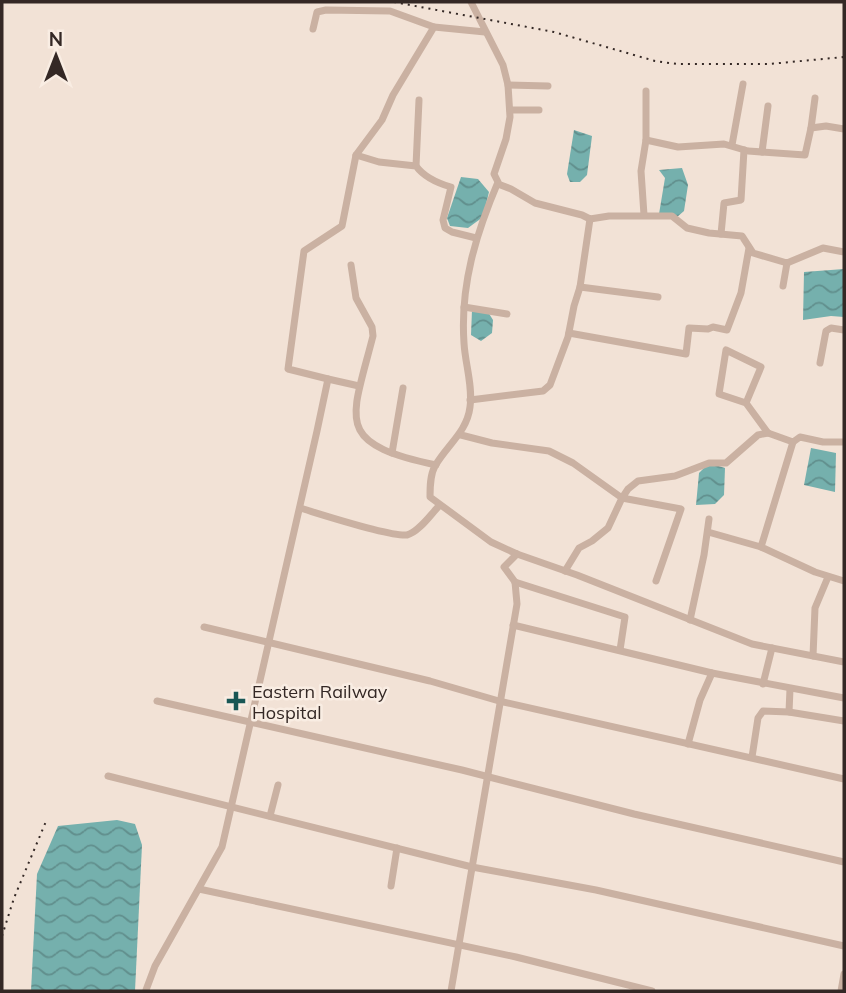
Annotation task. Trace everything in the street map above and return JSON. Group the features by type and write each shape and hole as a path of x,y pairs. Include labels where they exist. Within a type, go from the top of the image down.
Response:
{"street":[{"path":"471,2 503,65 510,110 506,139 494,174 498,184 476,238 470,261 464,307 464,343 470,407 461,435 436,465 430,482 430,497 491,542 517,554 752,644 844,662"},
{"path":"313,29 317,12 390,11 434,27 485,32"},
{"path":"359,386 288,369 303,251 342,226 356,155 382,120 393,95 434,27"},
{"path":"732,145 743,83"},
{"path":"508,85 548,86"},
{"path":"644,215 641,172 646,140 646,91"},
{"path":"646,140 678,147 732,145 744,150 806,155 816,98"},
{"path":"419,100 416,166 421,173 451,187 443,220 445,228 476,238"},
{"path":"762,152 768,106"},
{"path":"510,110 539,110"},
{"path":"811,128 825,126 844,129"},
{"path":"721,234 724,202 741,200 744,150"},
{"path":"356,155 379,162 416,166"},
{"path":"498,184 535,203 590,219 671,216 687,228 742,236 749,248 763,257 788,263 823,248 844,252"},
{"path":"470,400 543,391 550,385 569,333 580,286 590,219"},
{"path":"569,333 686,354 689,328 713,327 727,330 747,272 749,248"},
{"path":"783,286 788,263"},
{"path":"351,265 356,298 372,327 373,336 356,399 355,423 366,440 392,453 436,465"},
{"path":"580,286 658,297"},
{"path":"464,307 507,314"},
{"path":"820,363 826,331 831,328 844,330"},
{"path":"746,403 761,368 726,350 719,394 746,403 768,433"},
{"path":"147,991 155,966 222,846 328,379"},
{"path":"392,453 403,388"},
{"path":"565,571 579,548 608,528 622,498 638,481 675,476 709,463 726,463 758,435 768,433 793,442"},
{"path":"461,435 492,443 549,451 573,463 622,498 681,509 656,581"},
{"path":"761,547 793,442 800,438 844,442"},
{"path":"300,508 380,531 407,535 418,529 439,506"},
{"path":"690,620 709,519"},
{"path":"708,532 761,547 828,577 844,581"},
{"path":"451,991 517,604 515,582 504,567 517,554"},
{"path":"813,656 815,608 828,577"},
{"path":"515,582 625,617 620,650"},
{"path":"513,625 712,673 844,698"},
{"path":"204,627 429,681 499,701 844,779"},
{"path":"763,684 772,648"},
{"path":"688,744 700,700 712,673"},
{"path":"789,712 790,689"},
{"path":"157,701 844,862"},
{"path":"752,757 758,718 763,711 789,712 844,721"},
{"path":"108,776 472,867 596,890 844,946"},
{"path":"270,816 278,785"},
{"path":"391,886 397,848"},
{"path":"199,889 459,945 652,991"},
{"path":"841,991 844,974"}],"water":[{"path":"574,130 592,136 587,175 580,182 570,182 567,174"},
{"path":"682,168 688,185 684,211 677,217 659,214 665,178 659,170"},
{"path":"461,177 478,179 489,192 483,217 468,228 450,226 447,218"},
{"path":"844,269 844,317 803,320 804,272"},
{"path":"472,310 488,312 493,320 492,333 481,341 471,335"},
{"path":"811,448 836,453 835,492 804,485"},
{"path":"709,463 725,468 724,495 715,504 696,505 699,473"},
{"path":"117,820 135,824 142,845 135,991 31,991 37,874 58,826"}],"railway":[{"path":"394,2 554,32 655,61 677,64 769,64 844,57"},
{"path":"2,936 14,898 47,819"}],"place":[{"name":"Eastern Railway Hospital","path":"236,701"}]}
